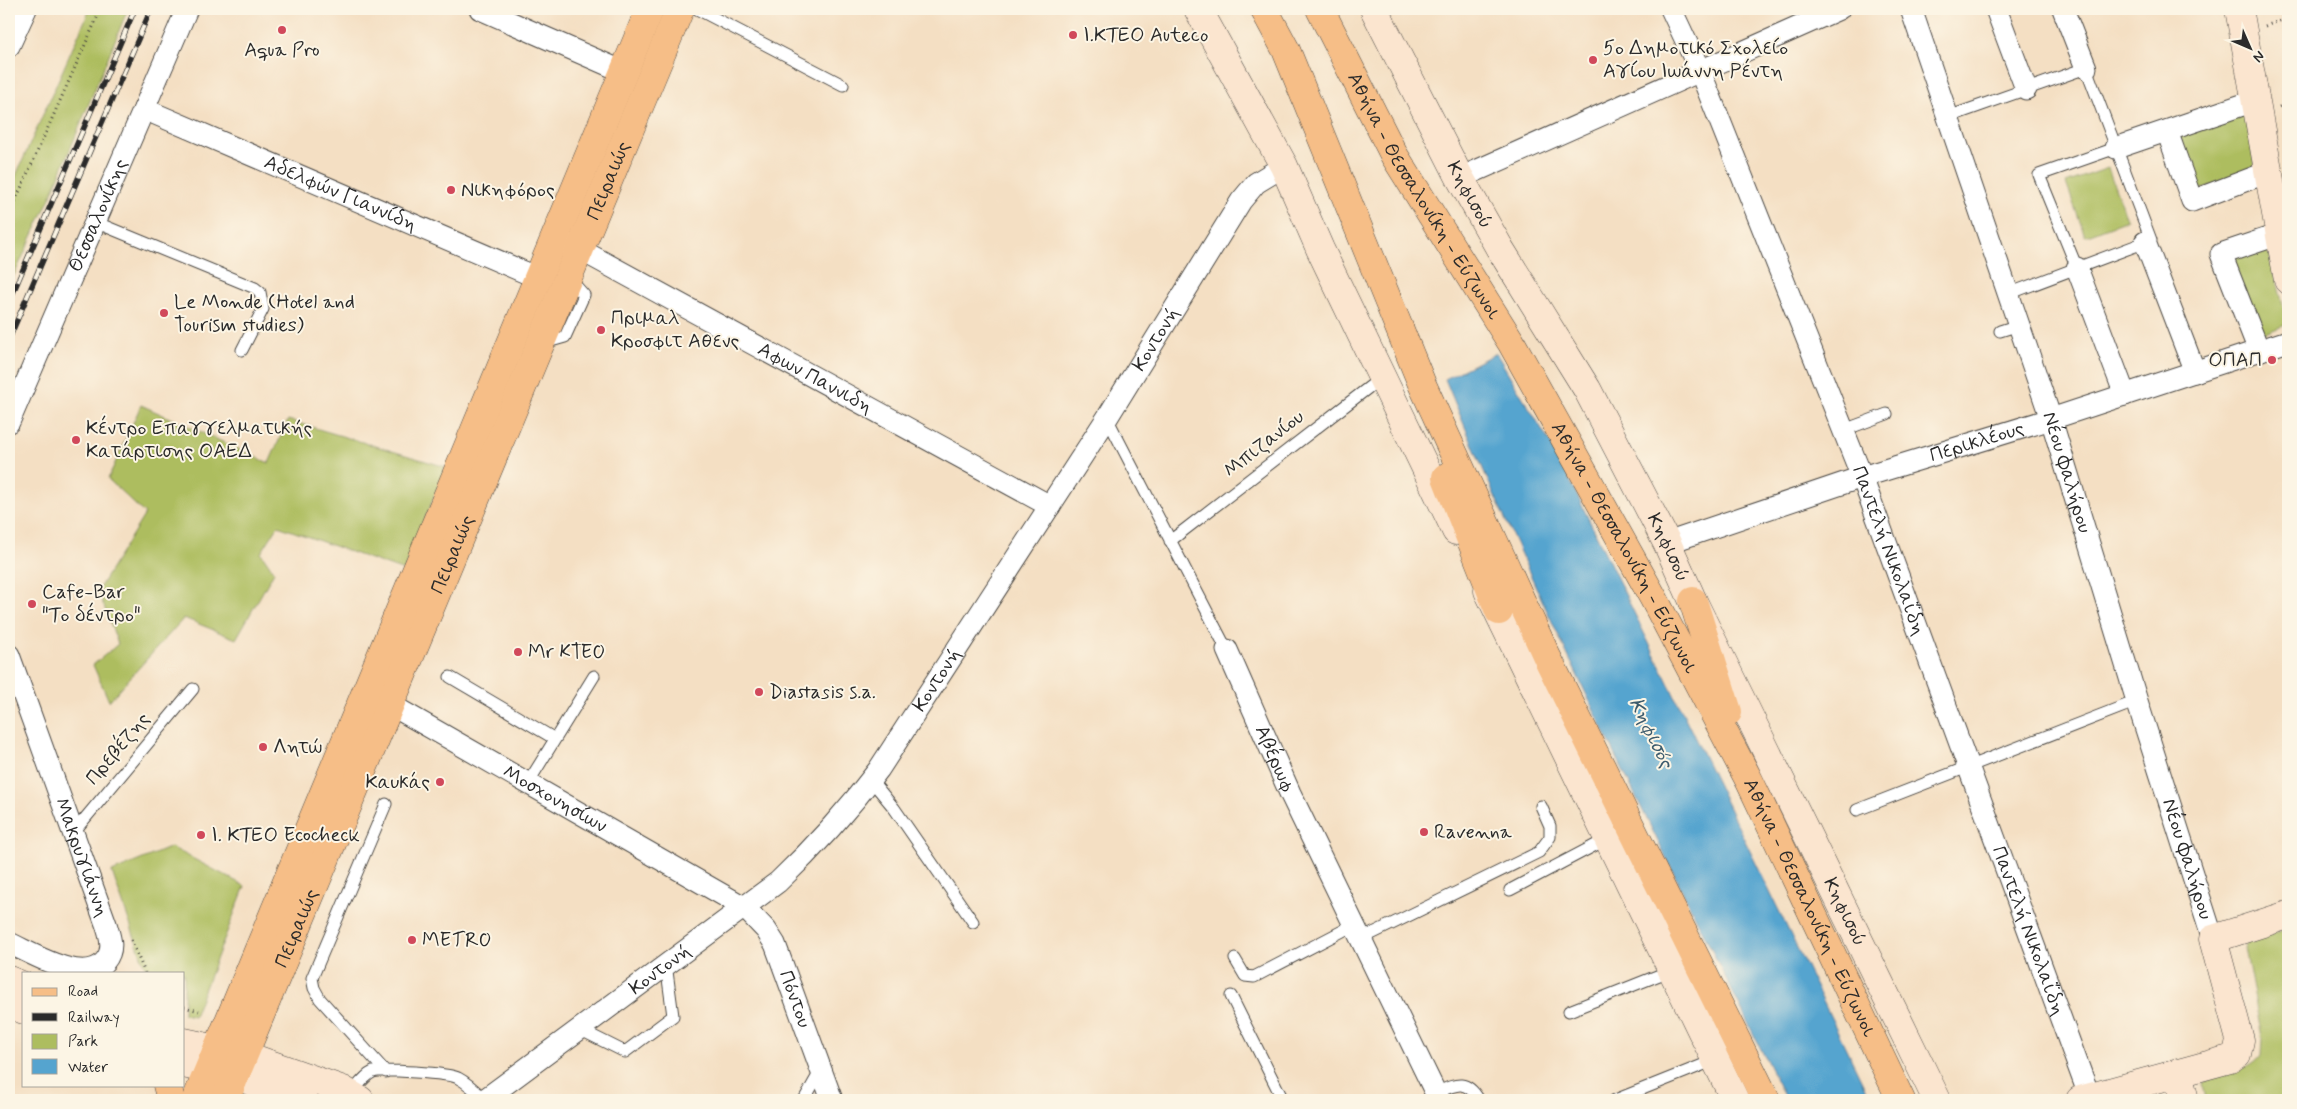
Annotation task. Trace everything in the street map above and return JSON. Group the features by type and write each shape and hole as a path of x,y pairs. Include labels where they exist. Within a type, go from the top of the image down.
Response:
{"main road":[{"name":"Πειραιώς","path":"196,1100 204,1061 366,691 650,9"},
{"name":"Πειραιώς","path":"235,1077 680,9"},
{"path":"1198,9 1284,166 1381,378 1470,561 1499,610"},
{"path":"1219,9 1269,118 1284,166"},
{"path":"1264,9 1286,50 1422,384 1548,657 1766,1100"},
{"name":"Αθήνα - Θεσσαλονίκη - Εύζωνοι","path":"1320,9 1394,155 1511,342 1616,528 1750,782 1901,1100"},
{"name":"Κηφισού","path":"1374,9 1460,178 1508,263 1587,389 1667,543 1692,601 1937,1100"},
{"path":"2239,9 2254,101 2287,270"},
{"path":"1422,384 1430,438 1499,610 1607,839 1735,1100"},
{"path":"1692,601 1750,782"},
{"path":"2085,1099 2230,1059 2237,1054 2240,1048 2240,1040 2213,938 2288,915"},
{"path":"9,980 22,985"},
{"path":"9,1004 22,1009"},
{"path":"185,1043 204,1061 235,1077 304,1100"},
{"path":"2178,1074 2185,1100"},
{"path":"235,1077 356,1097"},
{"path":"167,1086 171,1100"}],"street":[{"path":"9,46 26,9"},
{"name":"Θεσσαλονίκης","path":"9,422 187,9"},
{"path":"480,9 624,72"},
{"name":"Παντελή Νικολαΐδη","path":"1671,9 1700,71 1862,477 2085,1099"},
{"path":"1460,178 1839,9"},
{"name":"Νέου Φαλήρου","path":"1911,9 2008,294 2010,328 2051,419 2137,701 2213,938"},
{"path":"1996,9 2026,89"},
{"path":"2064,9 2086,68"},
{"path":"2116,148 2254,101"},
{"name":"Αδελφών Γιαννίδη","path":"144,109 538,278"},
{"path":"2167,131 2192,201 2268,172"},
{"name":"Κοντονή","path":"485,1100 778,882 813,850 871,780 1107,418 1241,201 1256,183 1284,166"},
{"path":"2259,351 2221,254 2280,234"},
{"name":"Αφων Παννιδη","path":"554,240 579,249 1050,506"},
{"path":"2145,242 2194,372"},
{"path":"2077,268 2125,395"},
{"name":"Περικλέους","path":"1667,543 1862,477 2051,419 2288,341"},
{"name":"Αβέρωφ","path":"1227,650 1290,793 1438,1096"},
{"name":"Μακρυγιάννη","path":"9,655 110,939 111,947 106,959 96,968 84,971 64,968 9,943"},
{"name":"Μοσχονησίων","path":"366,691 744,907"},
{"name":"Πόντου","path":"744,907 766,930 775,944 832,1100"}],"lane":[{"path":"697,9 843,85"},
{"path":"1948,117 2086,68 2151,240 2008,294"},
{"path":"2077,268 2039,175 2116,148"},
{"path":"95,222 255,288 260,292 263,309 242,350"},
{"name":"Μπιζανίου","path":"1170,541 1381,378"},
{"path":"1844,430 1887,414"},
{"name":"Αβέρωφ","path":"1107,418 1227,650"},
{"path":"528,783 594,676"},
{"path":"450,677 555,739"},
{"name":"Πρεβέζης","path":"72,834 193,689"},
{"path":"1857,810 2137,701"},
{"path":"871,780 894,808 973,922"},
{"path":"386,804 312,978 314,988 320,999 386,1072"},
{"path":"1235,959 1245,976 1254,977 1539,852 1550,837 1550,826 1541,806"},
{"path":"1510,890 1607,839"},
{"path":"579,1029 624,1052 673,1016 666,964"},
{"path":"1569,1011 1672,970"},
{"path":"1231,996 1283,1100"},
{"path":"1615,1100 1716,1060"},
{"path":"804,1100 821,1070"},
{"path":"356,1097 369,1074 375,1071 449,1074 467,1083 485,1100"},
{"path":"1438,1096 1457,1084 1464,1085 1474,1092 1479,1100"}],"path":[{"path":"9,215 101,9"},
{"path":"185,1007 199,1012"}],"green space":[{"path":"90,9 128,9 50,198 9,286 9,191"},
{"path":"2245,109 2255,169 2199,190 2179,135"},
{"path":"2108,168 2127,220 2085,236 2066,183"},
{"path":"2267,244 2288,324 2260,335 2229,260"},
{"path":"141,405 269,463 288,420 446,467 404,571 278,526 261,553 274,572 236,639 184,618 109,701 93,665 118,644 98,590 145,514 108,479"},
{"path":"171,847 245,886 194,1016 185,1014 185,972 147,972 112,872"},
{"path":"2288,929 2288,1100 2206,1100 2203,1083 2249,1066 2261,1055 2262,1038 2245,947 2247,940"}],"water":[{"name":"Κηφισός","path":"1496,353 1557,454 1871,1100 1786,1100 1566,652 1524,562 1445,379"}],"railway":[{"path":"9,302 135,9"},
{"path":"9,339 151,9"}],"place":[{"name":"Aqua Pro","path":"282,30"},
{"name":"Ι.ΚΤΕΟ Auteco","path":"1073,35"},
{"name":"5ο Δημοτικό Σχολείο Αγίου Ιωάννη Ρέντη","path":"1593,60"},
{"name":"Νικηφόρος","path":"451,190"},
{"name":"Le Monde (Hotel and Tourism studies)","path":"164,313"},
{"name":"Πριμαλ Κροσφιτ Αθενς","path":"601,330"},
{"name":"ΟΠΑΠ","path":"2272,360"},
{"name":"Κέντρο Επαγγελματικής Κατάρτισης ΟΑΕΔ","path":"76,440"},
{"name":"Cafe-Bar \"Το δέντρο\"","path":"32,604"},
{"name":"Mr KTEO","path":"518,652"},
{"name":"Diastasis s.a.","path":"759,692"},
{"name":"Λητώ","path":"263,747"},
{"name":"Καυκάς","path":"440,782"},
{"name":"Ravenna","path":"1424,832"},
{"name":"Ι. ΚΤΕΟ Ecocheck","path":"201,835"},
{"name":"METRO","path":"412,940"}]}
